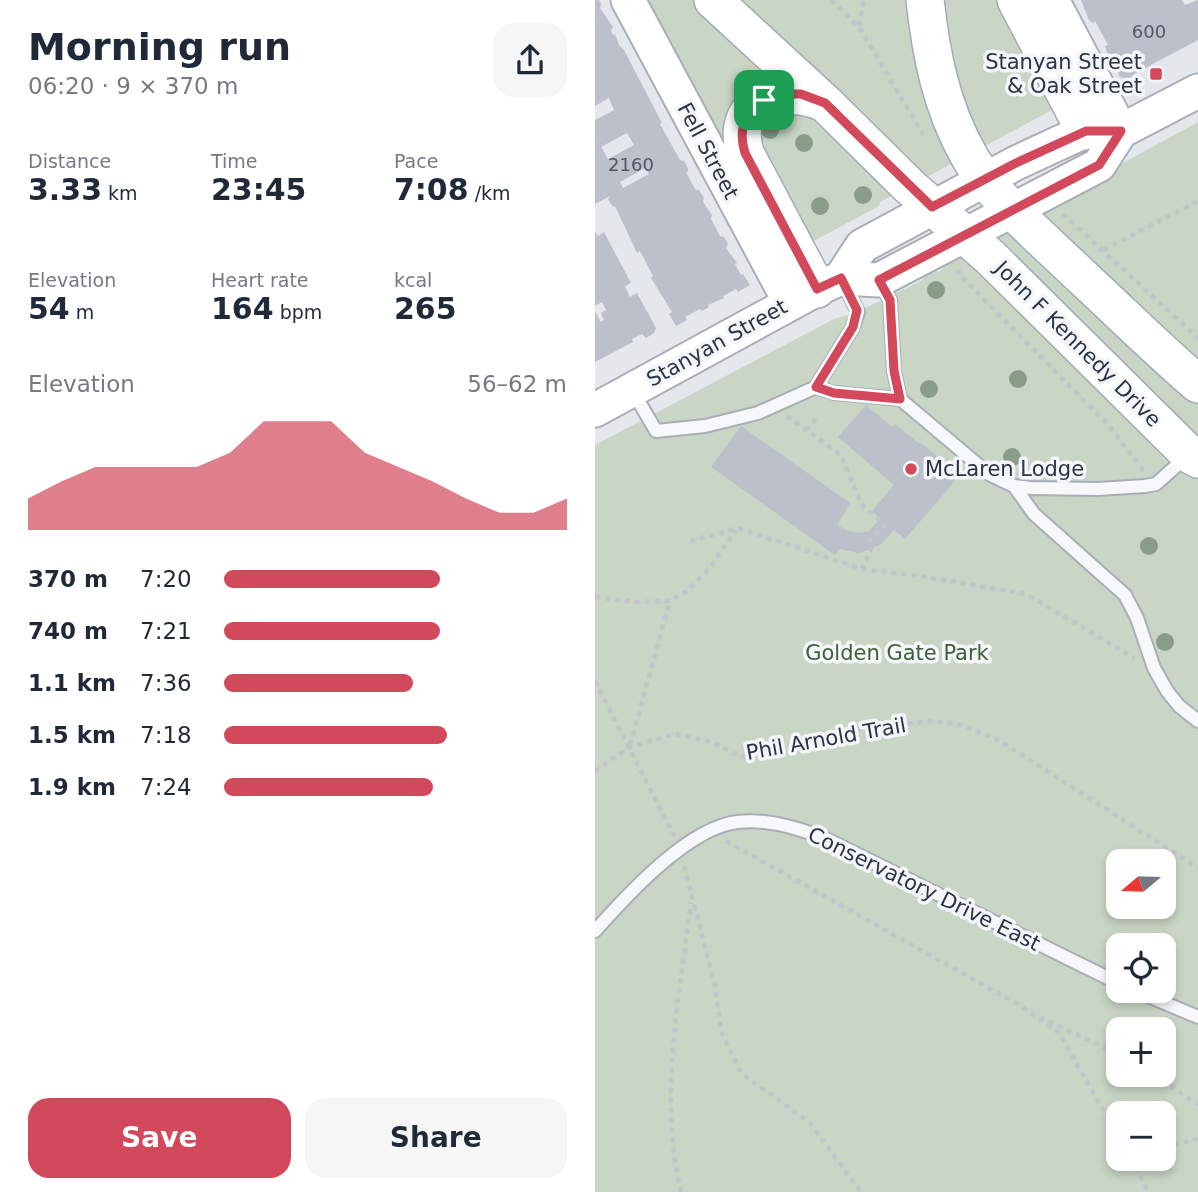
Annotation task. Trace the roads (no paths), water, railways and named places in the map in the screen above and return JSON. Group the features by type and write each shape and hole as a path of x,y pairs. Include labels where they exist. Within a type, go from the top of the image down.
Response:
{"main road":[{"name":"Fell Street","path":"628,0 816,290"},
{"path":"713,0 932,207 965,252"},
{"path":"1016,0 1103,131"},
{"path":"1052,0 1103,131"},
{"path":"931,10 934,61 949,114 969,156 986,180 1014,209 1192,379"},
{"name":"Stanyan Street","path":"595,410 816,290 862,246 932,207 1016,163 1103,131 1198,91"},
{"path":"825,103 801,94 775,96 753,108 742,130 745,153 816,290 879,280"},
{"name":"Stanyan Street","path":"879,280 965,252 1014,209 1099,165 1103,131"},
{"name":"John F Kennedy Drive","path":"965,252 1193,457"}],"lane":[{"path":"879,280 890,300 894,371 900,399"},
{"path":"632,390 656,431 705,426 758,413 816,387 853,327 857,312 816,290"},
{"path":"816,387 834,393 900,399 989,474 1014,486 1098,489 1145,486 1156,484 1193,457"},
{"path":"1014,486 1034,514 1125,595 1137,618 1154,668 1167,691 1179,706 1198,721"},
{"name":"Conservatory Drive East","path":"595,932 642,882 708,831 739,822 762,822 805,831 1106,977"},
{"path":"1165,1003 1198,1017"}],"place":[{"name":"Stanyan Street & Oak Street","path":"1156,74"},
{"name":"McLaren Lodge","path":"911,469"}],"park label":[{"name":"Golden Gate Park","path":"897,653"}]}
